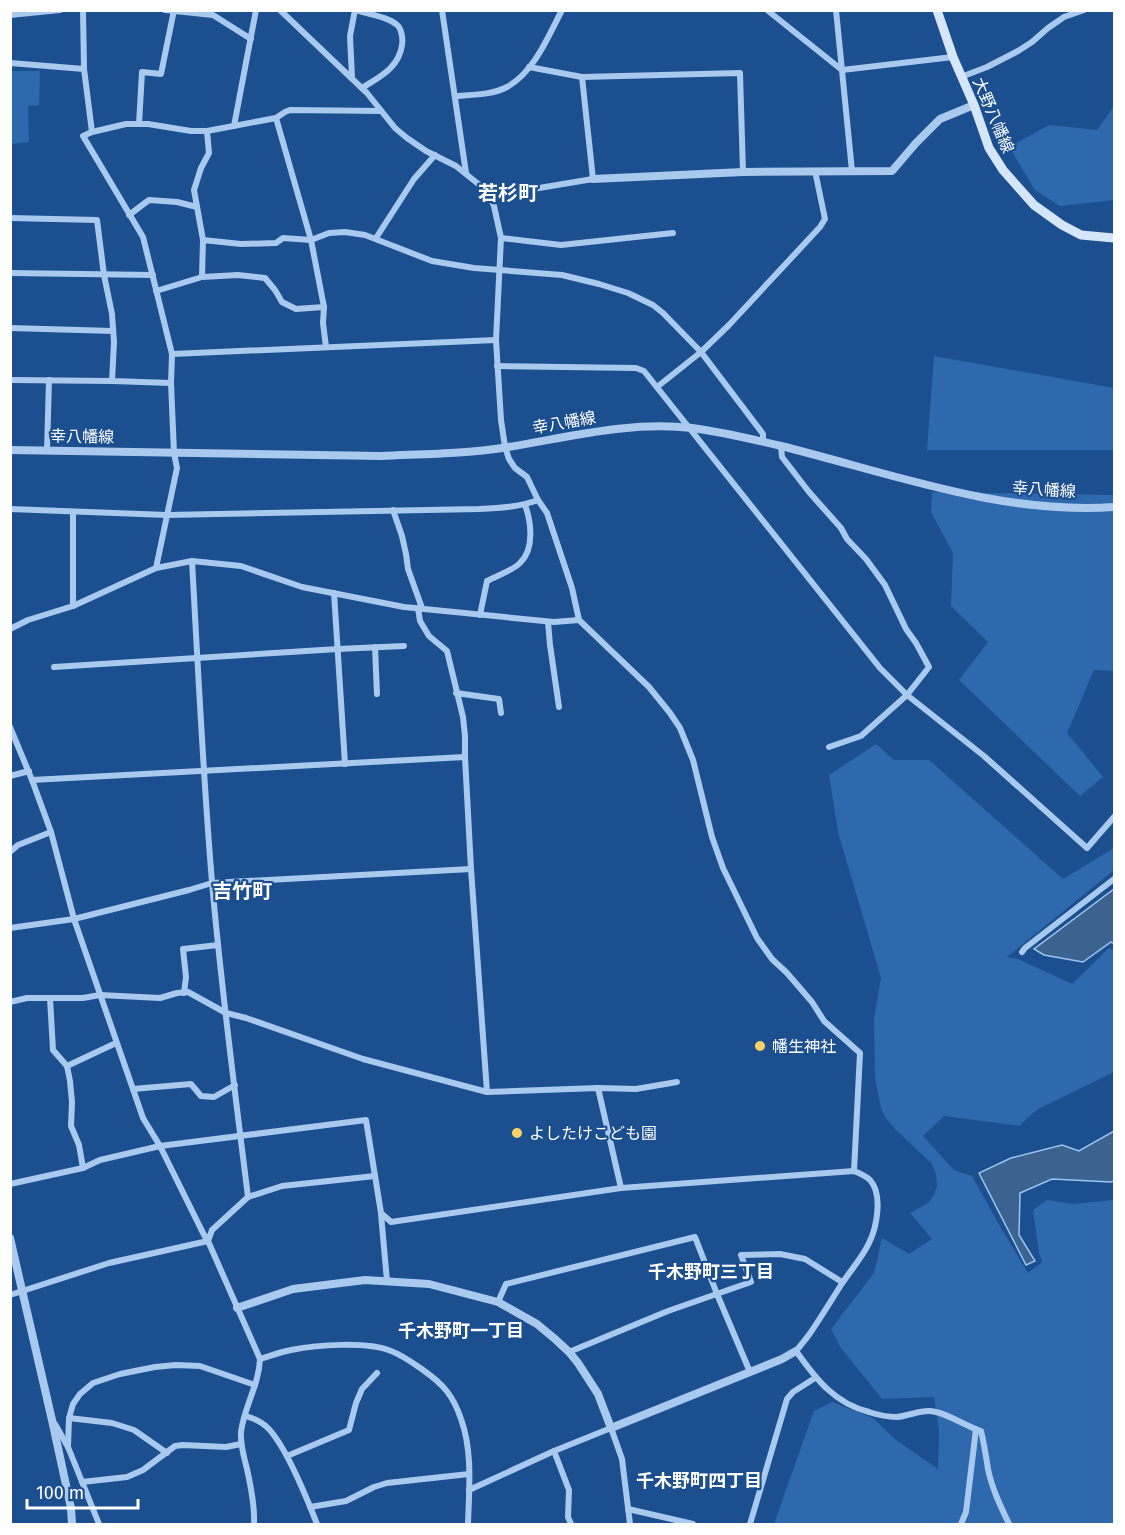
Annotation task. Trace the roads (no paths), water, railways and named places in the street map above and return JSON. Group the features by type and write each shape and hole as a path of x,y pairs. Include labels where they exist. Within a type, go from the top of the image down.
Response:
{"main road":[{"name":"大野八幡線","path":"937,10 989,148 1003,170 1034,205 1062,225 1081,235 1114,238"}],"street":[{"path":"10,15 60,10"},
{"path":"83,10 84,69 92,132"},
{"path":"165,10 213,15 251,39"},
{"path":"234,126 256,10"},
{"path":"280,10 362,87 395,128 407,138 456,166 487,191 494,206 501,238 496,340 501,420 508,459 526,477 547,513 572,588 579,620 649,687 680,728 693,760 712,837 723,868 756,938 812,1002 824,1021 860,1053 854,1171"},
{"path":"352,78 350,36 355,10 389,20 399,27 403,39 397,62 384,74 362,87"},
{"path":"442,10 466,173"},
{"path":"455,96 506,88 522,76 549,35 562,10"},
{"path":"767,10 842,70 953,57"},
{"path":"836,10 852,171"},
{"path":"961,76 987,67 1018,51 1064,17 1084,10"},
{"path":"139,124 142,72 161,74 174,11"},
{"path":"10,63 84,69"},
{"path":"529,67 582,77 740,73 743,172"},
{"path":"582,77 593,179"},
{"path":"487,191 533,189 593,179 743,172 892,171 940,119 974,105"},
{"path":"156,568 177,468 174,453 172,354 143,237 83,136 126,124 207,131 276,118 290,110 381,111"},
{"path":"276,118 311,240 324,308 326,347"},
{"path":"202,277 203,240 194,190 209,153 207,131"},
{"path":"375,238 414,179 435,155"},
{"path":"657,387 701,352 729,325 820,227 825,219 815,171"},
{"path":"129,215 149,200 177,202 197,207"},
{"path":"10,218 97,220 112,314 114,342 112,381"},
{"path":"203,240 241,244 276,243 283,238 311,240 329,233 345,232 375,238 432,261 474,268 562,275 628,293 653,305 663,313 701,352 763,434 763,441"},
{"path":"501,238 561,245 673,233"},
{"path":"10,273 153,275"},
{"path":"156,291 202,277 238,275 265,278 282,302 296,309 324,308"},
{"path":"10,328 113,331"},
{"path":"172,354 496,340"},
{"path":"497,366 644,371 880,669 907,695 984,756 1087,848 1114,817"},
{"path":"10,380 171,383"},
{"path":"47,451 49,380"},
{"name":"幸八幡線","path":"10,450 381,456 505,447 621,428 666,426 708,430 763,441 940,488 1012,503 1059,507 1114,507"},
{"path":"781,447 782,457 885,585 906,629 928,667 907,695 861,736 829,747"},
{"path":"10,509 167,515 479,509 525,505 538,500"},
{"path":"480,615 487,581 512,569 528,552 530,541 525,505"},
{"path":"393,510 420,608 420,621 429,636 447,651 463,717 487,1092"},
{"path":"73,512 73,606"},
{"path":"10,629 28,620 73,606 156,568 192,561 241,566 302,587 420,608 549,622 579,620"},
{"path":"192,561 203,770 212,883 249,1197"},
{"path":"334,593 345,764"},
{"path":"549,622 559,707"},
{"path":"54,667 404,646"},
{"path":"375,647 377,694"},
{"path":"456,693 499,699 501,712"},
{"path":"10,728 29,771 51,832 74,919 143,1118 160,1146 208,1241 260,1359 258,1376 242,1431 241,1444 255,1512 254,1524"},
{"path":"32,780 465,757"},
{"path":"10,776 29,771"},
{"path":"10,852 18,845 51,832"},
{"path":"10,928 74,919 212,883 471,869"},
{"path":"1022,952 1114,879"},
{"path":"184,993 186,976 183,949 218,945"},
{"path":"10,1002 27,998 83,998 100,995 160,998 188,992 226,1013 363,1059 487,1092 636,1089 677,1082"},
{"path":"50,998 53,1050 67,1066 72,1102 71,1126 79,1144 83,1168"},
{"path":"67,1066 116,1043"},
{"path":"133,1089 191,1084 201,1096 214,1097 235,1085"},
{"path":"598,1088 621,1188"},
{"path":"10,1184 83,1168 100,1160 160,1146 366,1120 381,1213 387,1281"},
{"path":"381,1213 391,1222 621,1188 854,1171 868,1178 877,1197 875,1229 869,1245 842,1282 810,1334 796,1351 782,1359 554,1450 469,1490"},
{"path":"208,1241 212,1230 249,1197 282,1186 375,1176"},
{"path":"498,1302 506,1284 695,1236 750,1372"},
{"path":"10,1238 52,1420 71,1508 72,1524"},
{"path":"10,1295 109,1263 208,1241"},
{"path":"569,1352 668,1311 751,1282 741,1255 780,1254 805,1259 842,1282"},
{"path":"237,1308 293,1289 365,1280 429,1284 498,1302 537,1324 569,1352 597,1394 622,1459 630,1524"},
{"path":"260,1359 290,1350 356,1345 378,1347 392,1351 436,1380 453,1399 462,1422 469,1474 468,1524"},
{"path":"796,1351 815,1378 843,1402 857,1409 895,1417 930,1411 953,1418 981,1431 988,1470 996,1497 1009,1524"},
{"path":"68,1447 69,1418 73,1404 80,1394 93,1383 120,1374 155,1367 200,1366 255,1385"},
{"path":"287,1456 349,1430 362,1389 377,1373"},
{"path":"750,1524 787,1400 793,1392 815,1378"},
{"path":"246,1416 264,1424 278,1441 317,1524"},
{"path":"69,1418 112,1423 134,1430 167,1453"},
{"path":"52,1420 68,1447 99,1524"},
{"path":"962,1524 966,1512 976,1429"},
{"path":"82,1482 127,1477 143,1470 175,1446 183,1444 226,1447 241,1444"},
{"path":"554,1450 569,1490 568,1517 571,1524"},
{"path":"310,1507 346,1502 374,1487 387,1483 469,1474"},
{"path":"628,1509 693,1524"}],"place":[{"name":"幡生神社","path":"760,1046"},
{"name":"よしたけこども園","path":"517,1133"}],"district":[{"name":"若杉町","path":"508,193"},
{"name":"吉竹町","path":"242,891"},
{"name":"千木野町三丁目","path":"711,1272"},
{"name":"千木野町一丁目","path":"461,1331"},
{"name":"千木野町四丁目","path":"699,1481"}]}
